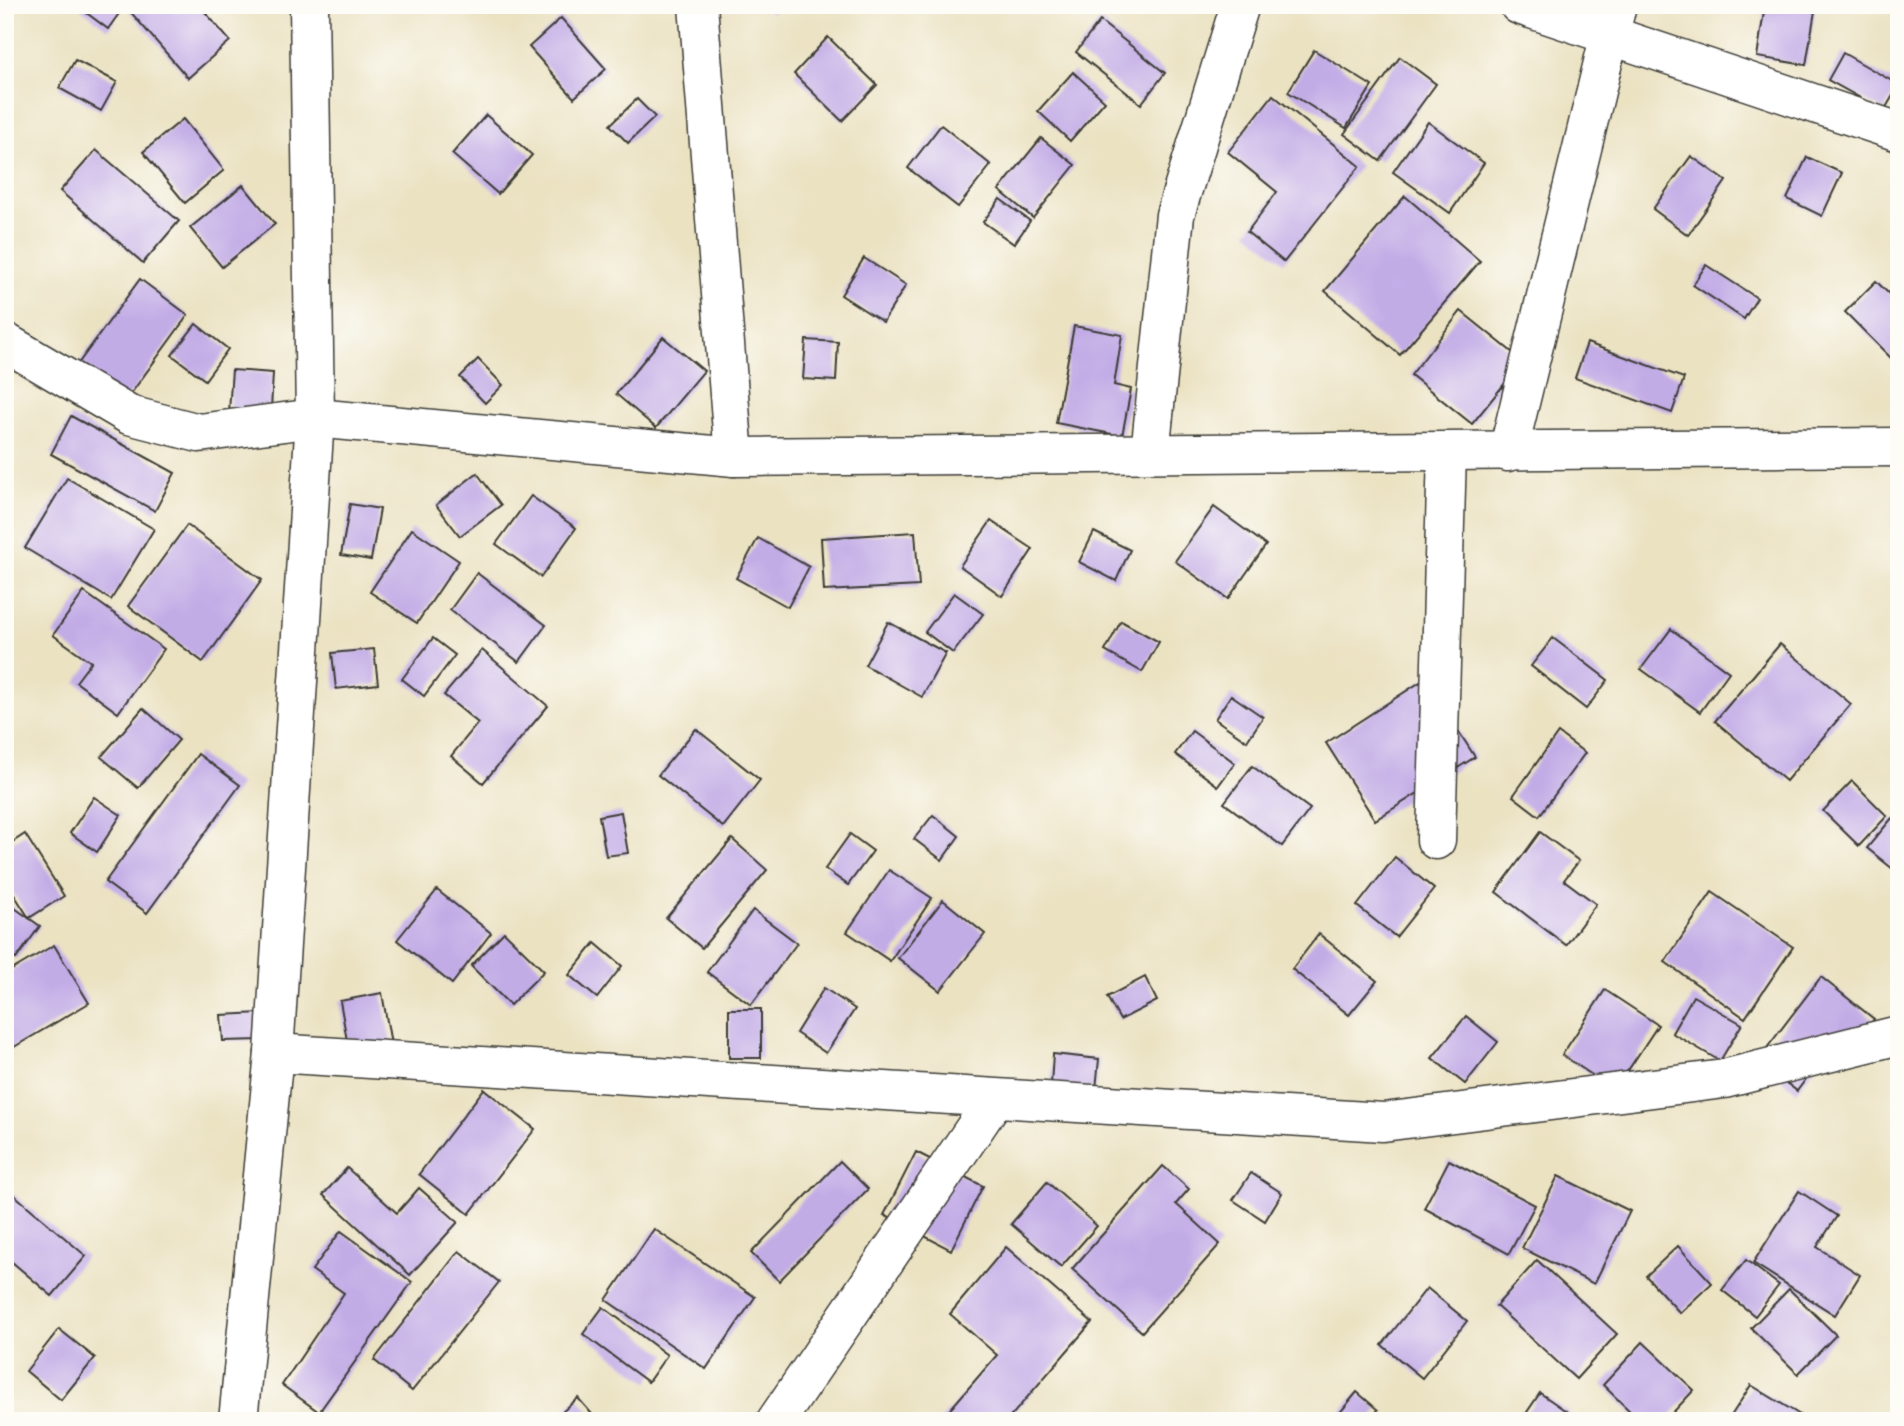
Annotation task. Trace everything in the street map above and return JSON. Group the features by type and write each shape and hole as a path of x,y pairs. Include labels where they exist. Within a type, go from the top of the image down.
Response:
{"street":[{"path":"238,1421 274,1053 315,418 309,5"},
{"path":"698,5 734,457"},
{"path":"1150,453 1175,215 1240,5"},
{"path":"1519,5 1613,20 1899,132"},
{"path":"1508,452 1613,20"},
{"path":"5,342 129,415 199,433 315,418 734,457 1899,447"},
{"path":"1436,840 1447,452"},
{"path":"274,1053 994,1100 1383,1122 1724,1079 1899,1035"},
{"path":"776,1421 994,1100"}],"building":[{"path":"76,5 125,5 108,29"},
{"path":"131,5 199,5 230,41 188,78 127,8"},
{"path":"765,5 782,5 771,13"},
{"path":"1765,5 1816,5 1806,65 1757,57"},
{"path":"561,18 606,69 574,98 529,47"},
{"path":"1100,21 1165,73 1141,104 1076,52"},
{"path":"828,37 877,85 842,121 794,74"},
{"path":"1314,50 1372,86 1346,128 1288,92"},
{"path":"1843,53 1899,85 1884,111 1828,80"},
{"path":"1400,57 1436,84 1380,161 1344,134"},
{"path":"75,60 117,82 101,111 59,88"},
{"path":"1073,72 1105,101 1070,141 1038,111"},
{"path":"1273,95 1360,166 1284,262 1247,232 1277,192 1228,152"},
{"path":"637,99 655,117 628,143 610,125"},
{"path":"486,115 532,155 498,194 452,154"},
{"path":"183,119 224,170 185,203 143,152"},
{"path":"1428,122 1484,163 1450,213 1393,172"},
{"path":"941,125 991,165 958,207 908,168"},
{"path":"1041,138 1075,165 1033,218 999,190"},
{"path":"96,150 179,221 143,263 60,191"},
{"path":"1691,156 1726,181 1688,235 1653,209"},
{"path":"1807,157 1842,173 1822,216 1787,199"},
{"path":"243,185 275,224 222,267 190,228"},
{"path":"1405,196 1480,261 1400,355 1325,291"},
{"path":"1000,199 1030,221 1014,244 983,222"},
{"path":"864,258 906,285 883,322 841,295"},
{"path":"1706,265 1757,298 1744,319 1693,285"},
{"path":"140,279 188,315 124,403 75,368"},
{"path":"1876,281 1899,304 1899,366 1845,312"},
{"path":"1461,311 1523,361 1472,424 1411,375"},
{"path":"196,324 228,349 205,380 172,355"},
{"path":"1074,326 1122,335 1114,385 1131,389 1122,436 1056,423"},
{"path":"663,337 704,371 656,428 616,394"},
{"path":"806,340 838,342 836,381 803,379"},
{"path":"1587,343 1684,378 1672,413 1575,378"},
{"path":"478,359 503,385 485,403 460,377"},
{"path":"232,370 273,373 270,428 228,425"},
{"path":"71,416 175,473 155,511 51,454"},
{"path":"477,473 501,505 460,536 436,505"},
{"path":"67,478 154,529 111,600 25,548"},
{"path":"531,496 576,528 541,577 496,544"},
{"path":"350,504 380,509 371,560 341,555"},
{"path":"1214,507 1266,545 1228,599 1175,561"},
{"path":"991,521 1033,549 1002,596 960,566"},
{"path":"187,525 262,580 203,662 128,606"},
{"path":"412,529 459,561 417,623 370,592"},
{"path":"915,532 919,586 824,591 821,538"},
{"path":"1094,532 1130,550 1116,581 1079,562"},
{"path":"758,538 809,567 788,607 736,578"},
{"path":"477,573 546,625 519,662 450,610"},
{"path":"84,592 164,649 118,713 76,682 91,662 53,635"},
{"path":"954,593 983,614 953,653 925,632"},
{"path":"1121,621 1159,642 1142,672 1105,651"},
{"path":"888,622 946,653 922,697 865,665"},
{"path":"1671,629 1729,672 1700,712 1641,669"},
{"path":"433,638 455,655 424,696 402,679"},
{"path":"1553,638 1608,680 1586,709 1531,666"},
{"path":"1780,644 1851,704 1786,781 1715,721"},
{"path":"374,649 378,684 336,689 332,653"},
{"path":"482,650 548,706 483,783 451,756 478,723 444,695"},
{"path":"1425,679 1475,757 1375,820 1326,743"},
{"path":"1231,695 1263,717 1247,741 1215,719"},
{"path":"143,708 179,740 138,788 101,757"},
{"path":"696,729 760,780 723,827 658,775"},
{"path":"1192,731 1235,763 1218,786 1175,754"},
{"path":"1558,733 1585,753 1539,816 1513,796"},
{"path":"198,754 240,785 147,913 105,882"},
{"path":"1252,766 1310,809 1282,846 1224,803"},
{"path":"1852,781 1887,816 1859,846 1823,811"},
{"path":"94,797 121,815 97,852 70,833"},
{"path":"621,812 628,853 606,856 599,816"},
{"path":"933,815 959,836 942,860 914,839"},
{"path":"1892,818 1899,824 1899,874 1867,848"},
{"path":"1540,832 1579,861 1564,880 1596,904 1566,945 1496,892"},
{"path":"25,834 64,896 29,918 5,880 5,847"},
{"path":"850,834 873,851 848,885 825,869"},
{"path":"732,839 767,870 702,948 666,918"},
{"path":"1395,857 1434,889 1396,937 1357,906"},
{"path":"889,870 932,898 890,961 847,932"},
{"path":"437,890 491,933 452,984 397,940"},
{"path":"1712,892 1793,947 1745,1018 1665,962"},
{"path":"943,900 985,934 940,991 898,958"},
{"path":"5,901 40,926 16,959 5,951"},
{"path":"753,910 797,943 751,1005 707,972"},
{"path":"504,932 544,971 510,1005 471,966"},
{"path":"1319,934 1377,981 1349,1015 1292,969"},
{"path":"595,943 622,966 597,998 569,975"},
{"path":"54,945 89,1003 9,1050 5,1043 5,974"},
{"path":"1145,977 1157,1001 1120,1020 1107,997"},
{"path":"1821,977 1874,1019 1847,1055 1832,1044 1797,1091 1757,1061"},
{"path":"824,988 855,1009 826,1053 796,1033"},
{"path":"1605,990 1658,1025 1615,1090 1562,1055"},
{"path":"382,993 391,1044 349,1052 340,1001"},
{"path":"1693,996 1742,1024 1720,1061 1672,1033"},
{"path":"729,1009 761,1009 761,1058 729,1058"},
{"path":"261,1013 262,1040 223,1041 221,1015"},
{"path":"1466,1016 1498,1042 1465,1084 1432,1058"},
{"path":"1053,1054 1099,1059 1096,1089 1051,1085"},
{"path":"484,1089 535,1129 469,1214 419,1174"},
{"path":"916,1152 983,1186 951,1250 884,1215"},
{"path":"1449,1160 1535,1205 1509,1254 1424,1208"},
{"path":"840,1161 868,1189 779,1281 751,1253"},
{"path":"1163,1166 1189,1189 1176,1204 1220,1244 1142,1332 1072,1269"},
{"path":"347,1168 397,1213 419,1188 458,1222 410,1275 323,1195"},
{"path":"1251,1173 1282,1193 1265,1221 1233,1200"},
{"path":"1558,1176 1630,1211 1594,1284 1522,1248"},
{"path":"1047,1182 1097,1226 1061,1267 1011,1224"},
{"path":"5,1187 86,1256 52,1296 5,1256"},
{"path":"1799,1191 1837,1216 1817,1247 1860,1275 1835,1315 1753,1263"},
{"path":"654,1229 755,1297 706,1369 606,1300"},
{"path":"341,1231 412,1282 319,1412 282,1385 344,1293 312,1270"},
{"path":"1678,1246 1712,1283 1680,1313 1646,1276"},
{"path":"1006,1247 1092,1322 1007,1421 940,1421 997,1355 950,1314"},
{"path":"459,1251 499,1282 412,1391 374,1360"},
{"path":"1537,1260 1617,1334 1576,1379 1496,1306"},
{"path":"1746,1260 1779,1285 1755,1316 1722,1290"},
{"path":"1427,1288 1467,1321 1422,1378 1382,1345"},
{"path":"1789,1289 1836,1335 1798,1374 1751,1328"},
{"path":"603,1307 667,1355 648,1382 583,1334"},
{"path":"59,1329 95,1358 61,1400 26,1371"},
{"path":"1643,1342 1694,1390 1665,1421 1640,1421 1603,1385"},
{"path":"1751,1385 1800,1415 1796,1421 1738,1421 1731,1416"},
{"path":"1357,1392 1378,1410 1369,1421 1333,1421"},
{"path":"1540,1393 1569,1413 1564,1421 1521,1421"},
{"path":"578,1398 598,1421 552,1421"}]}
